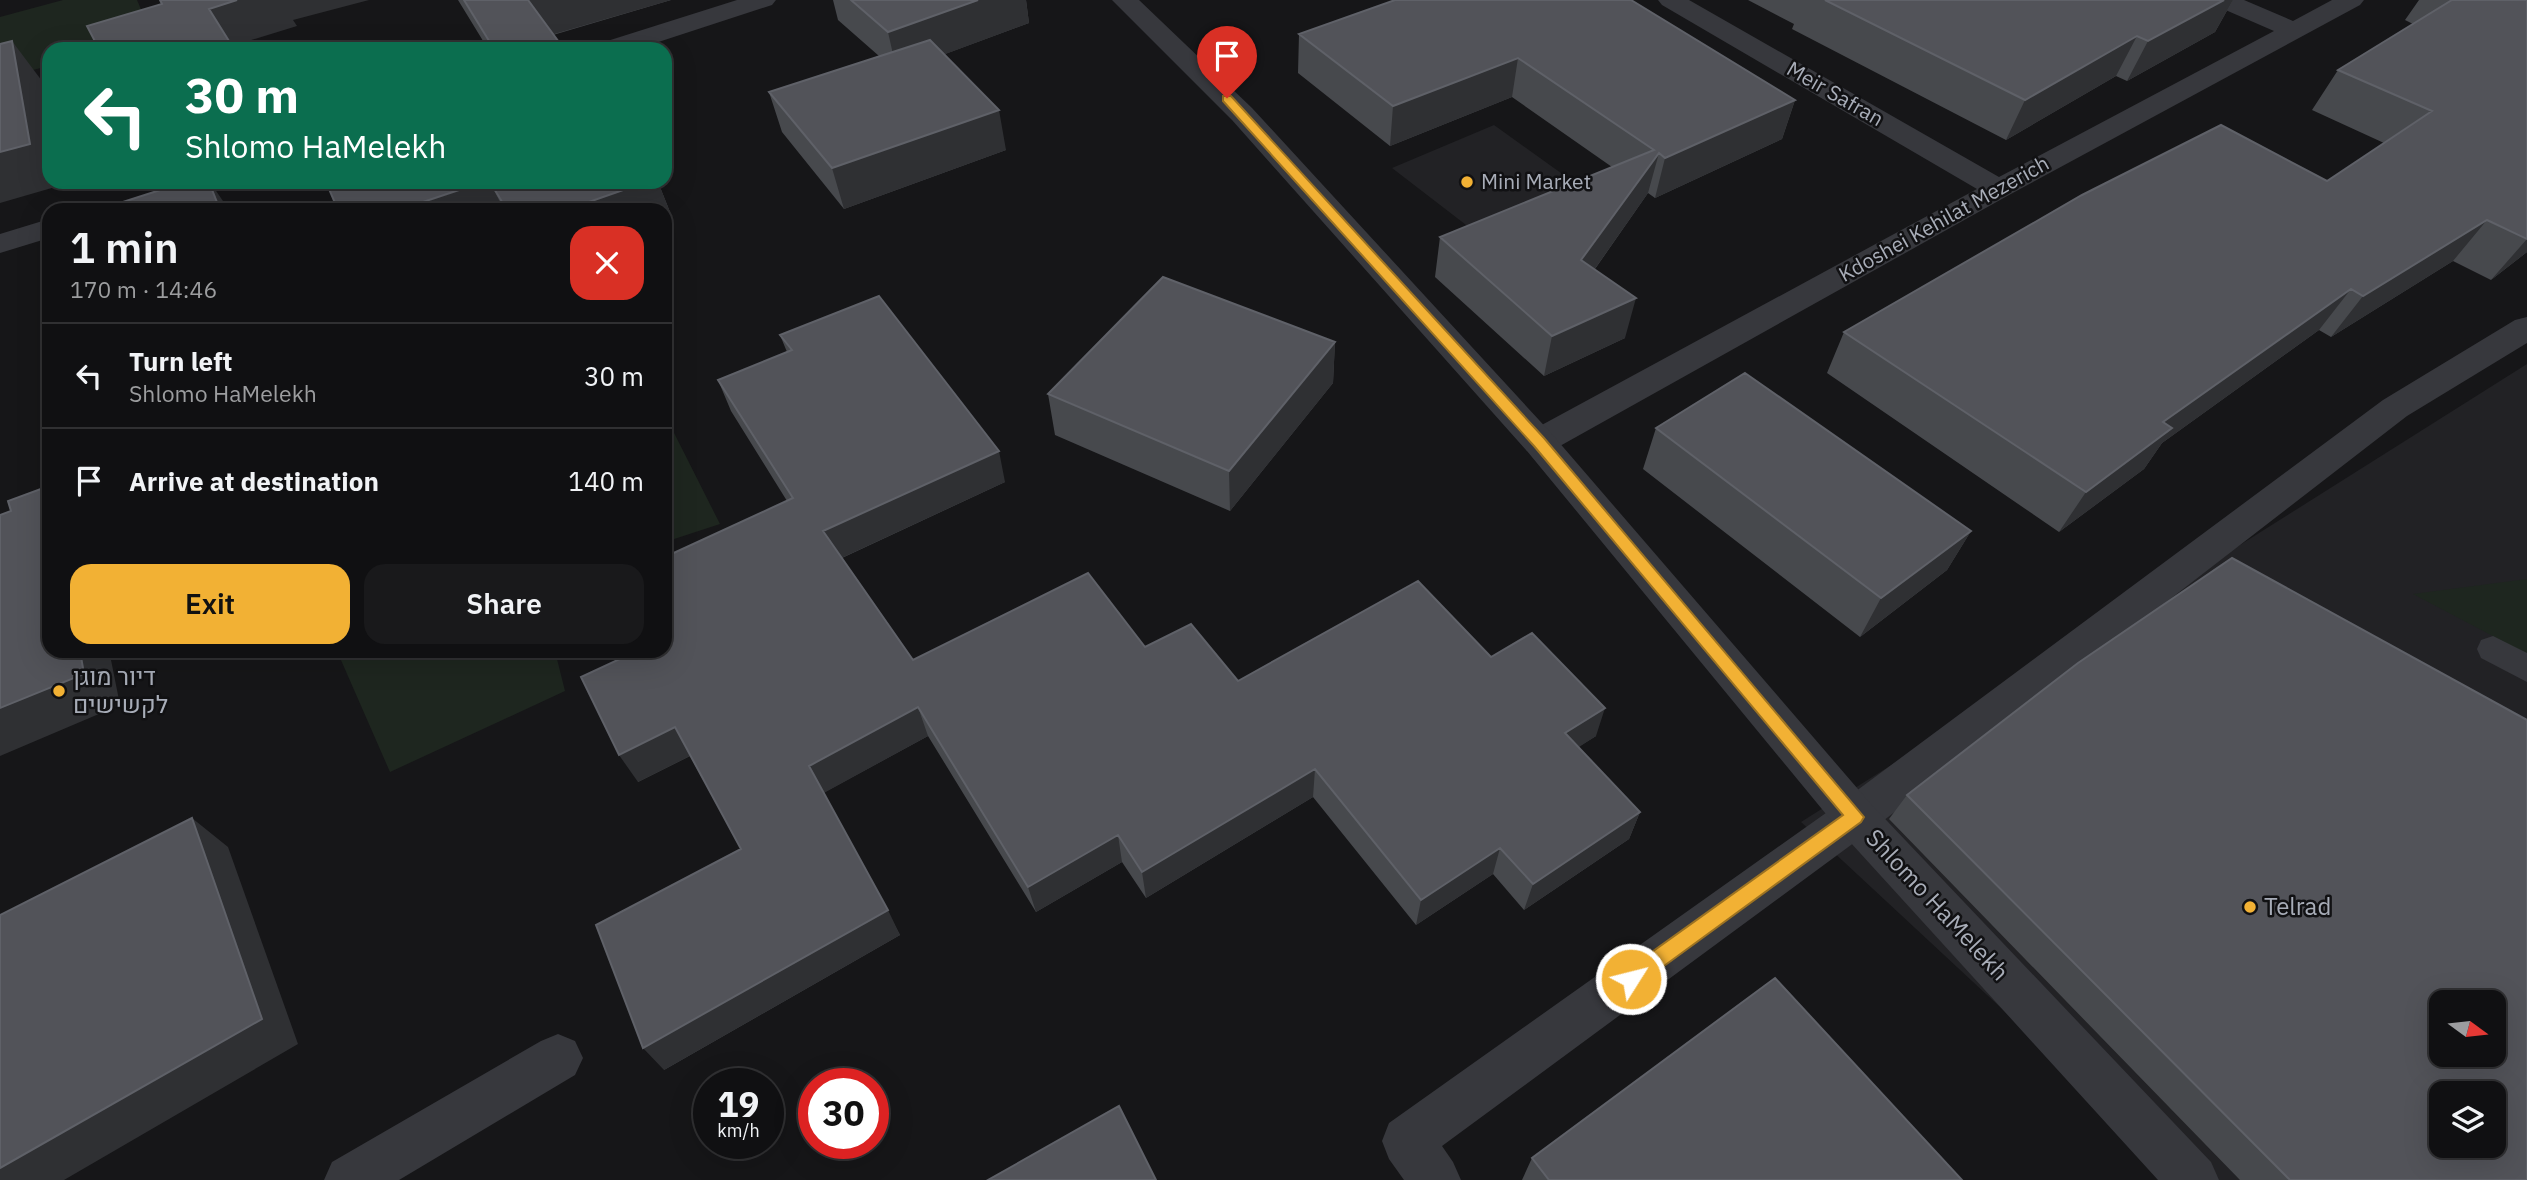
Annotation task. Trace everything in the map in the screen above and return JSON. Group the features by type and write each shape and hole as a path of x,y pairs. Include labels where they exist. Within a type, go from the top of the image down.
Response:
{"street":[{"path":"632,42 763,0"},
{"name":"Shlomo HaMelekh","path":"1125,0 1242,114 1539,442 1855,817 2193,1180"},
{"name":"Meir Safran","path":"1671,0 1999,189"},
{"path":"2223,0 2293,30"},
{"name":"Kdoshei Kehilat Mezerich","path":"1539,442 1999,189 2351,0"},
{"path":"0,244 42,230"},
{"path":"1435,1180 1408,1141 1855,817 2395,408 2527,328"},
{"path":"350,1180 558,1058"}],"lane":[{"path":"2493,649 2527,669"}],"shaded area":[{"path":"63,0 137,0 155,42 42,42 42,68 0,78 0,17"},
{"path":"1494,125 1586,191 1483,238 1392,168"},
{"name":"Telrad","path":"2527,364 2527,1180 2186,1180 1801,822"},
{"path":"672,429 720,524 672,540"},
{"path":"2527,579 2527,654 2413,594"},
{"path":"340,658 557,658 565,691 390,772"}],"building":[{"path":"160,0 237,0 209,9 230,42 95,42 87,26 162,4"},
{"path":"464,0 528,0 559,42 490,42"},
{"path":"851,0 978,0 888,32"},
{"path":"1395,0 1631,0 1795,100 1665,158 1659,153 1581,260 1636,298 1552,336 1440,237 1654,150 1518,58 1393,106 1299,34"},
{"path":"1825,0 2224,0 2148,41 2137,36 2025,100"},
{"path":"2452,0 2527,0 2527,239 2487,220 2363,296 2351,289 2163,422 2172,428 2086,492 1844,332 2082,195 2221,125 2327,181 2432,111 2338,70"},
{"path":"930,40 999,110 832,168 769,92"},
{"path":"12,41 30,144 0,152 0,44"},
{"path":"163,189 212,189 217,203 120,203"},
{"path":"329,189 462,189 420,203 335,203"},
{"path":"494,189 626,189 586,203 503,203"},
{"path":"1163,277 1335,342 1229,471 1048,394"},
{"path":"879,296 999,451 823,531 913,660 1088,573 1145,647 1191,624 1238,681 1418,581 1491,657 1532,633 1605,708 1565,733 1640,812 1533,884 1500,848 1421,900 1315,769 1142,872 1118,835 1028,887 918,707 809,766 888,910 643,1048 596,925 741,849 675,727 619,755 581,677 622,658 672,658 672,554 793,498 718,380 792,350 780,335"},
{"path":"1745,373 1971,531 1881,598 1656,428"},
{"path":"42,489 42,658 81,658 84,674 0,708 0,515 11,511 8,501"},
{"name":"Telrad","path":"2232,558 2527,720 2527,1180 2290,1180 1907,795 2078,663"},
{"path":"192,818 262,1019 0,1168 0,915"},
{"path":"1775,978 1962,1180 1549,1180 1532,1158"},
{"path":"1119,1106 1156,1180 988,1180"}],"place":[{"name":"Mini Market","path":"1467,182"},
{"name":"דיור מוגן לקשישים","path":"59,691"},
{"name":"Telrad","path":"2250,907"}],"route":[{"path":"1227,98 1539,442 1855,817 1631,979"}]}
